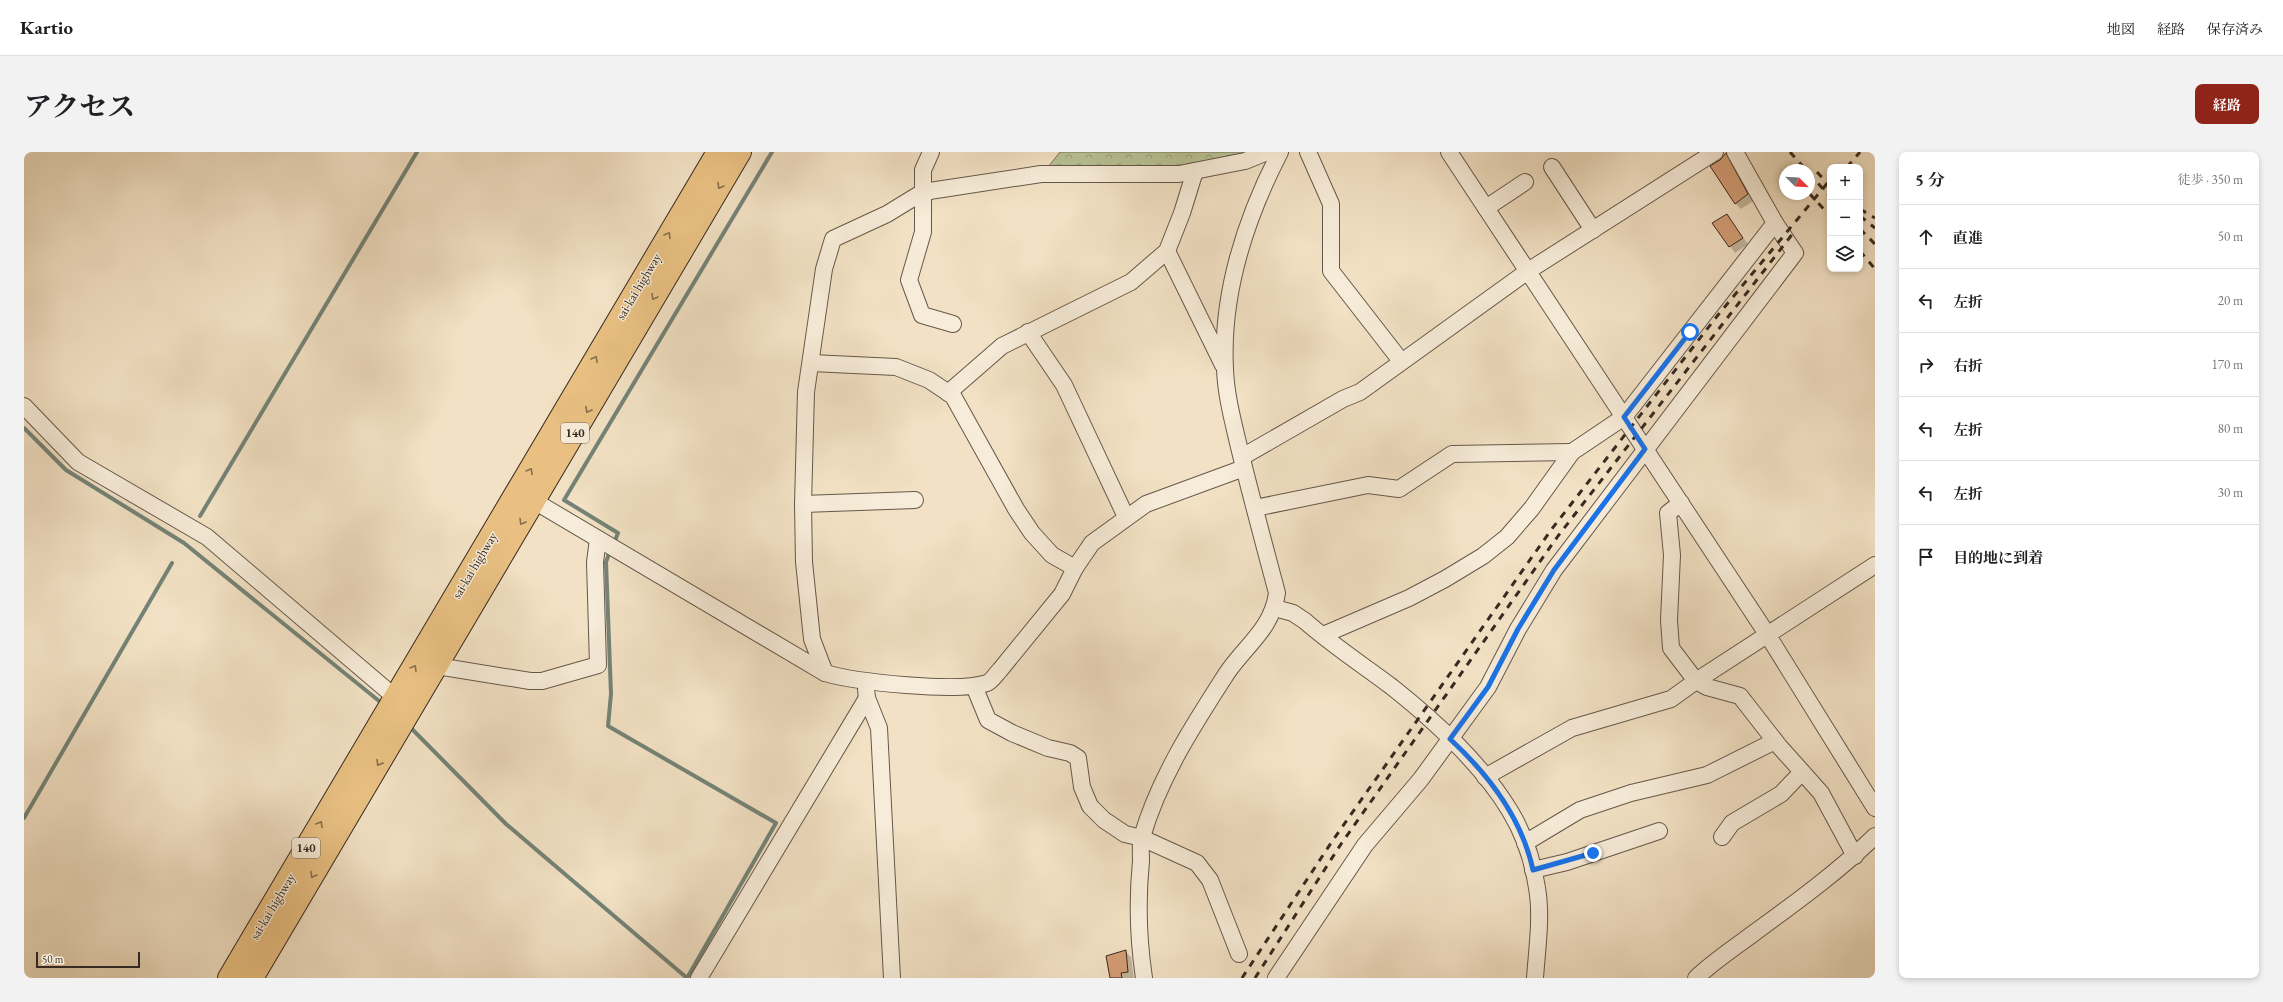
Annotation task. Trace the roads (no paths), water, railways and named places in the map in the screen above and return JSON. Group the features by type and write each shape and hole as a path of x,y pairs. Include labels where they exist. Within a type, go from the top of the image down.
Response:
{"highway":[{"name":"sai-kai highway","path":"252,978 396,712 438,666 526,496 718,152"},
{"name":"sai-kai highway","path":"228,978 396,712 526,496 740,152"}],"street":[{"path":"930,152 923,170 923,232 908,280 922,315 954,324"},
{"path":"825,673 812,639 804,562 803,504 806,392 824,269 833,238 887,214 924,192 1041,174 1164,174 1195,171 1244,161 1267,152"},
{"path":"1144,978 1138,944 1138,900 1142,838 1161,788 1188,734 1228,672 1267,624 1275,608 1277,593 1243,462 1228,396 1225,370 1224,336 1227,306 1235,267 1250,218 1280,152"},
{"path":"1308,152 1331,204 1331,271 1401,361"},
{"path":"1449,152 1767,634 1875,808"},
{"path":"526,496 825,673 843,678 900,684 974,686 989,682 1062,594 1075,568 1092,543 1126,517 1146,504 1243,462 1343,399 1360,392 1528,271 1715,152"},
{"path":"1276,978 1365,845 1421,779 1488,687 1518,629 1554,570 1795,253 1734,152"},
{"path":"1552,167 1593,230"},
{"path":"948,393 1002,346 1131,282 1167,251 1182,213 1195,171"},
{"path":"1486,208 1525,182"},
{"path":"1323,635 1409,598 1483,556 1507,537 1532,508 1572,452 1624,417 1775,222"},
{"path":"1167,251 1225,370"},
{"path":"1028,332 1064,384 1126,517"},
{"path":"811,363 896,367 929,380 953,396 1016,509 1032,533 1052,555 1075,568"},
{"path":"24,406 78,462 207,537 396,712"},
{"path":"1255,508 1368,485 1399,489 1452,454 1572,452"},
{"path":"803,504 914,500"},
{"path":"1681,503 1668,513 1672,555 1669,620 1671,648 1696,681 1707,687 1740,696 1775,741 1821,793 1855,856"},
{"path":"438,666 530,681 542,681 598,665 595,562 601,540"},
{"path":"1485,778 1572,728 1671,699 1767,634 1875,565"},
{"path":"1275,608 1293,613 1393,688 1450,739 1485,778 1511,811 1525,843 1533,870 1539,905 1535,978"},
{"path":"865,680 867,698 879,728 892,978"},
{"path":"974,686 988,720 1012,733 1048,748 1070,753 1078,758 1082,787 1090,806 1104,820 1125,834 1142,838 1197,863 1210,880 1239,954"},
{"path":"699,978 867,698"},
{"path":"1525,843 1580,810 1631,793 1707,776 1775,741"},
{"path":"1722,837 1732,823 1781,794 1802,772"},
{"path":"1533,870 1567,862 1659,831"},
{"path":"1696,978 1711,964 1855,856 1875,836"}],"waterway":[{"path":"200,516 417,152"},
{"path":"614,543 618,533 564,500 772,152"},
{"path":"24,428 66,470 184,543 384,705"},
{"path":"610,551 606,562 611,694 608,726 776,823 687,978"},
{"path":"24,818 172,563"},
{"path":"409,726 506,824 687,978"}],"railway":[{"path":"1790,152 1801,164"},
{"path":"1850,164 1860,152"},
{"path":"1817,172 1827,183"},
{"path":"1815,180 1827,194"},
{"path":"1242,978 1333,840 1551,530 1718,315 1827,184"},
{"path":"1815,200 1827,213"},
{"path":"1863,211 1875,218"},
{"path":"1863,218 1875,228"},
{"path":"1255,978 1341,844 1558,536 1794,232"},
{"path":"1863,232 1875,244"},
{"path":"1863,255 1875,269"}]}
